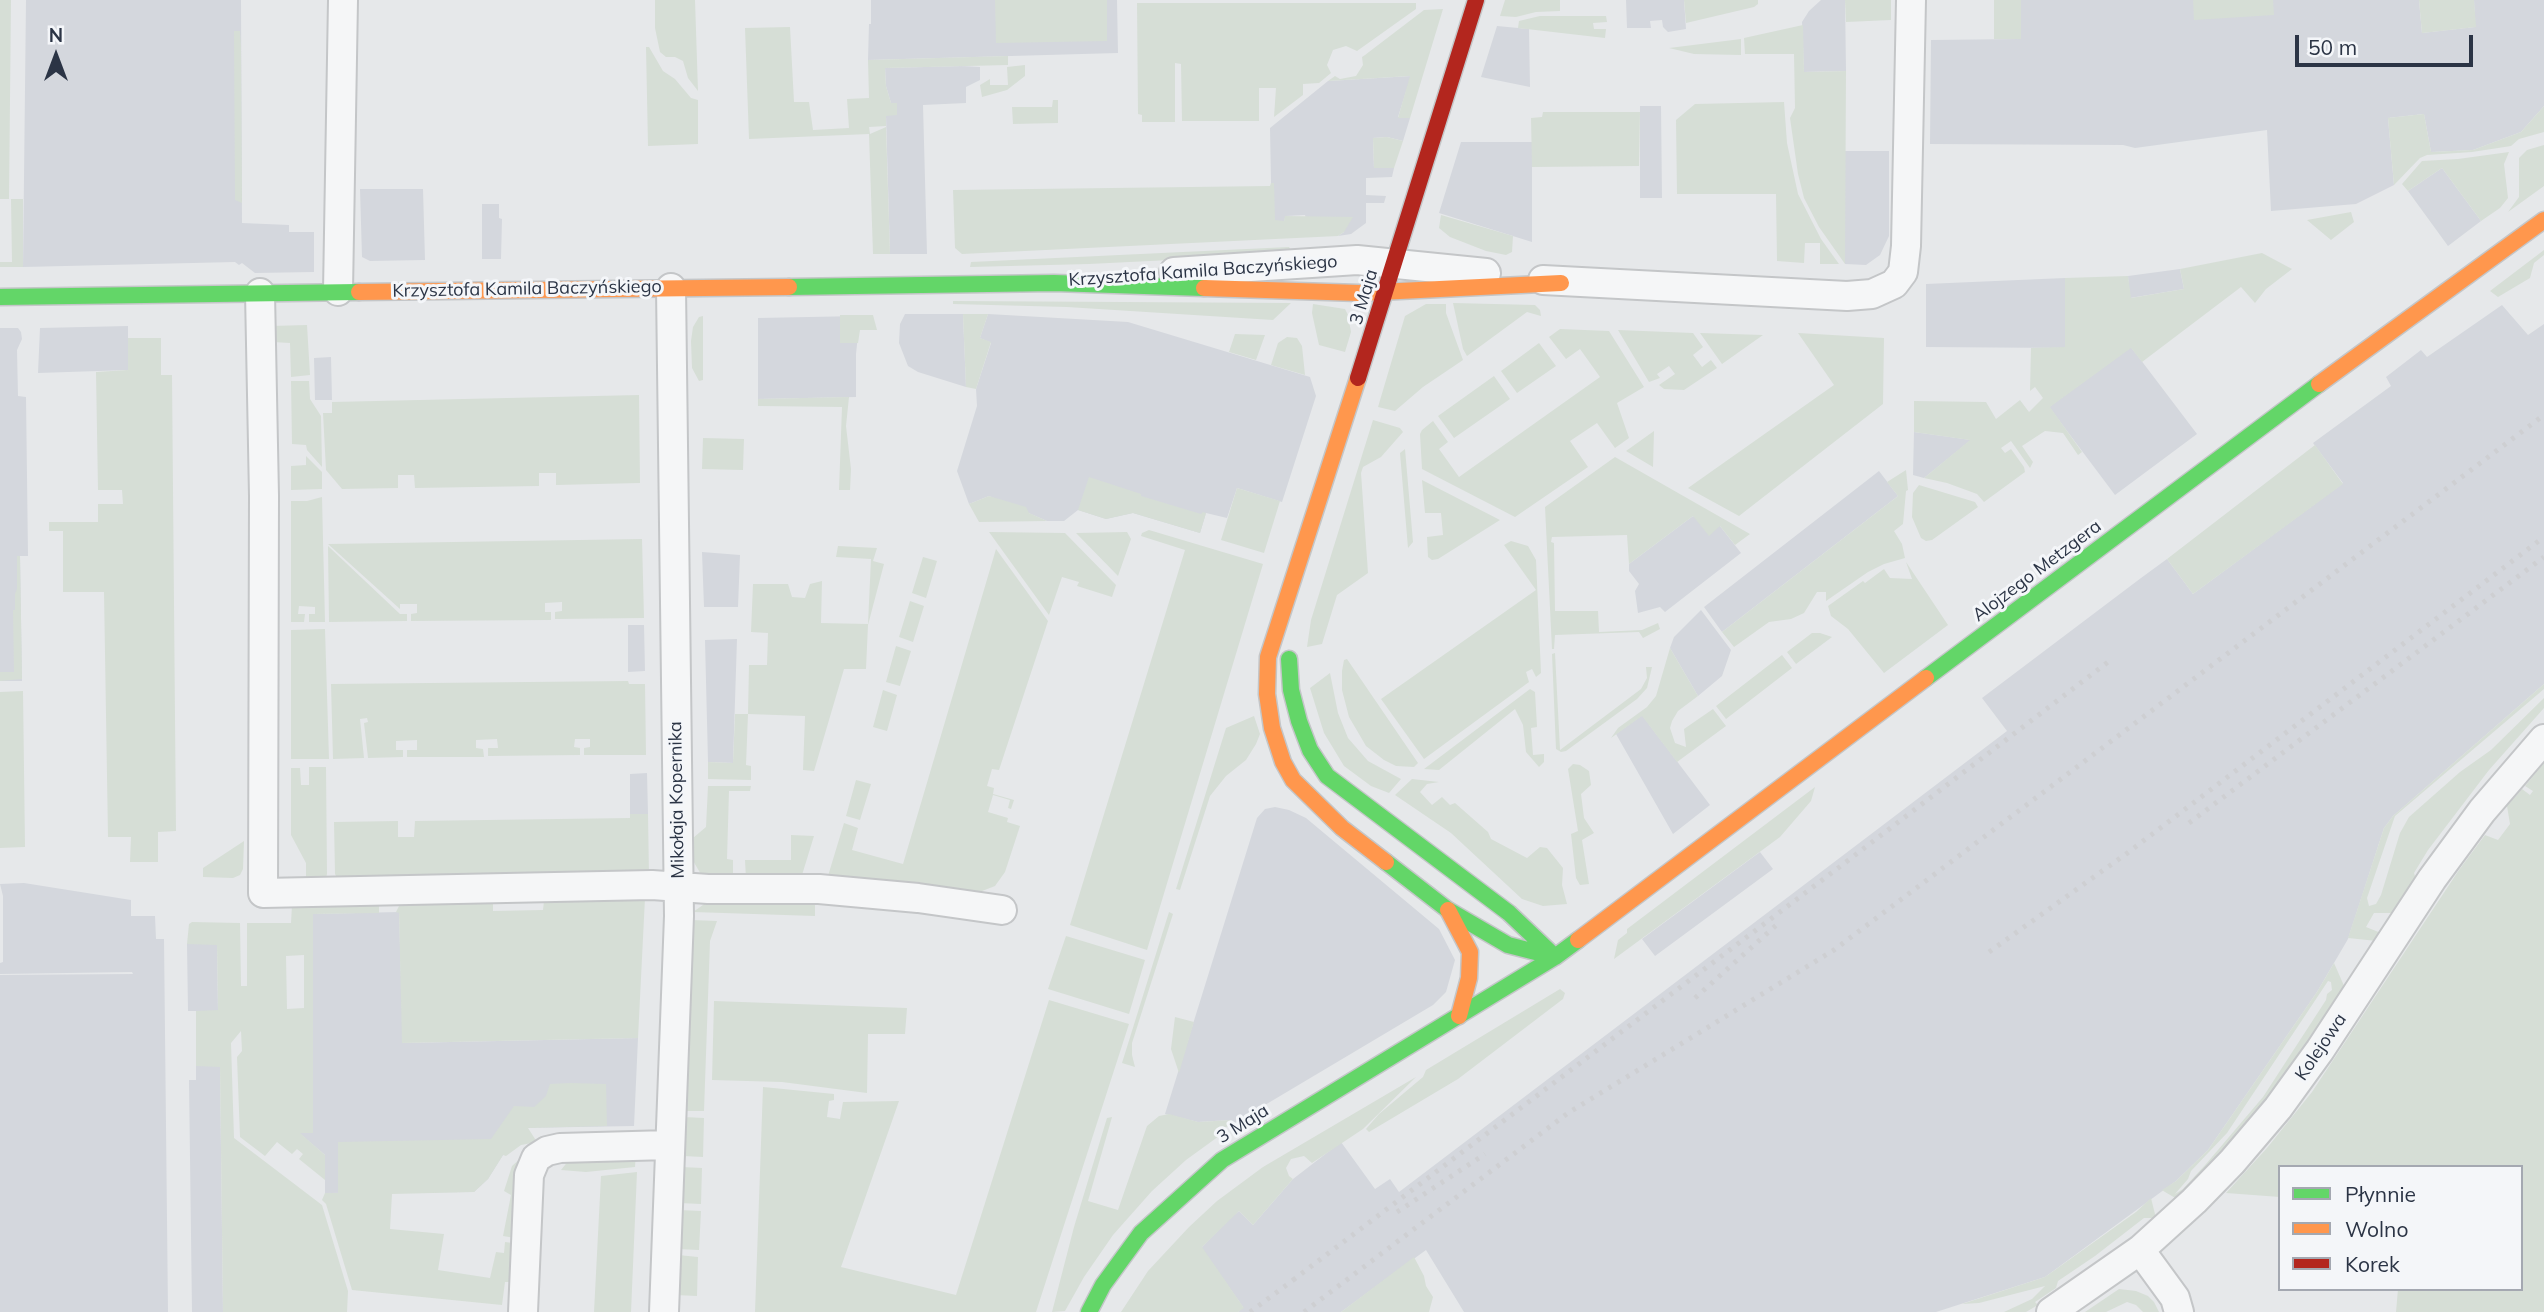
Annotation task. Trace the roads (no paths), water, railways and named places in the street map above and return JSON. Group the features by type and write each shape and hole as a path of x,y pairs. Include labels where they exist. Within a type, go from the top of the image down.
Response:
{"street":[{"path":"338,291 343,0"},
{"name":"3 Maja","path":"1476,0 1266,666 1270,719 1283,762 1293,780 1342,828 1448,910 1508,945 1555,957"},
{"name":"Krzysztofa Kamila Baczyńskiego","path":"1054,283 1357,260 1561,283 1863,296 1887,288 1899,279 1904,268 1911,0"},
{"name":"Alojzego Metzgera","path":"1555,957 2218,458 2544,220"},
{"name":"Krzysztofa Kamila Baczyńskiego","path":"0,297 1054,283 1359,293 1561,283"},
{"name":"Mikołaja Kopernika","path":"664,1312 679,916 671,288"},
{"path":"260,293 264,496 263,893 652,885 819,889 909,897 1002,910"},
{"name":"3 Maja","path":"1286,604 1293,701 1304,738 1320,767 1332,781 1509,913 1555,957"},
{"name":"Kolejowa","path":"2052,1312 2140,1250 2232,1162 2278,1108 2320,1050 2432,879 2482,810 2544,738"},
{"name":"3 Maja","path":"1448,910 1470,952 1469,978 1459,1016"},
{"name":"3 Maja","path":"1089,1312 1110,1275 1142,1233 1222,1160 1555,957"},
{"path":"523,1312 529,1175 536,1158 547,1151 568,1147 669,1144"},
{"path":"2140,1250 2175,1298 2179,1312"}],"railway":[{"path":"1304,1312 1568,1113 1834,950 2544,415"},
{"path":"1989,952 2126,854 2544,537"},
{"path":"2189,823 2544,557"},
{"path":"1846,862 2108,662"},
{"path":"1293,1280 1854,856"},
{"path":"1695,998 1781,921"},
{"path":"1397,1212 1485,1154"},
{"path":"1250,1312 1300,1275"}]}
